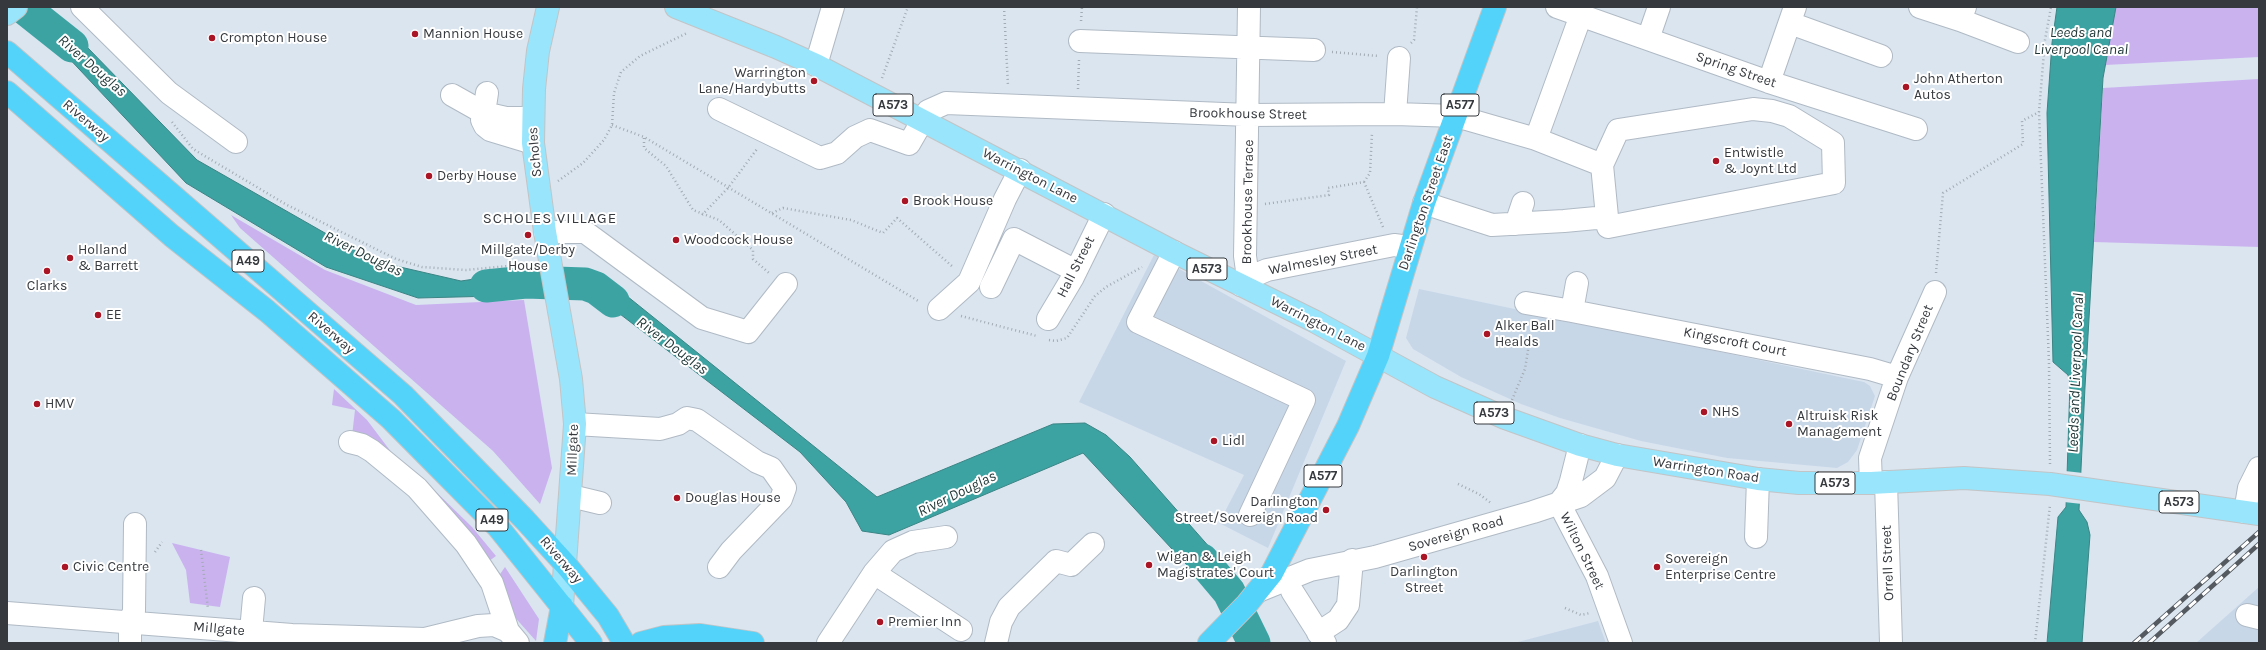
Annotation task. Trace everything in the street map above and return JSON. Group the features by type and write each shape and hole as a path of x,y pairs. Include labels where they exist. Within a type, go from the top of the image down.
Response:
{"highway":[{"name":"Darlington Street East","path":"1378,356 1409,247 1495,7"},
{"name":"Riverway","path":"7,52 403,395 520,514 567,566 608,616 624,643"},
{"name":"Riverway","path":"7,92 166,231 267,311 391,419 498,527 591,643"},
{"name":"A577","path":"1209,643 1252,597 1275,566 1345,433 1378,356"},
{"path":"555,643 562,606"},
{"path":"641,643 664,637 700,635 753,643"}],"main road":[{"name":"Scholes","path":"548,7 538,51 532,118 533,143 545,232 556,296"},
{"name":"Warrington Lane","path":"676,7 776,46 816,65 1020,170 1174,252 1244,282 1378,356"},
{"name":"Millgate","path":"556,296 571,379 575,424 567,566 562,606"},
{"name":"Warrington Road","path":"1378,356 1434,386 1505,418 1580,445 1617,455 1758,479 1799,483 1878,483 1964,478 2052,485"},
{"name":"A573","path":"2052,485 2098,490 2149,505 2252,513"}],"street":[{"path":"82,7 169,93 236,142"},
{"path":"816,65 833,7"},
{"name":"Brookhouse Terrace","path":"1244,282 1249,115 1249,7"},
{"name":"Spring Street","path":"1557,7 1769,82 1916,129"},
{"path":"1648,38 1660,7"},
{"path":"1920,7 1962,14 2018,42"},
{"path":"1536,139 1581,15"},
{"path":"1769,82 1793,15 1881,56"},
{"path":"1080,41 1314,50"},
{"path":"1395,114 1399,58"},
{"path":"452,95 486,103 506,118 532,118"},
{"path":"486,103 482,120 485,126 490,130 533,143"},
{"name":"Brookhouse Street","path":"765,132 820,158 837,153 855,137 870,130 909,144 922,120 930,109 946,103 1249,115 1395,114 1456,116 1536,139 1602,165"},
{"path":"1753,109 1772,111 1789,116 1832,143 1834,183 1608,227 1602,165 1618,130 1753,109"},
{"path":"719,110 765,132"},
{"path":"939,310 969,282 1005,199 1020,170"},
{"path":"1424,203 1492,225 1607,217"},
{"path":"1516,224 1523,203"},
{"name":"Hall Street","path":"1048,319 1076,271 1104,214"},
{"path":"545,232 585,232 702,318 748,332 784,286"},
{"path":"991,287 1014,239 1076,271"},
{"name":"Walmesley Street","path":"1244,282 1267,270 1394,245 1409,247"},
{"path":"1174,252 1138,322 1304,400 1250,515"},
{"path":"1572,311 1577,283"},
{"name":"Boundary Street","path":"1878,483 1870,458 1897,377 1935,292"},
{"name":"Kingscroft Court","path":"1531,304 1855,366 1897,377"},
{"path":"575,424 660,429 678,424 687,418 698,420 757,462 772,468 785,488 781,499 731,552 719,568"},
{"path":"349,447 362,445 399,476 416,488 466,544 470,554 492,583 513,637"},
{"path":"1559,503 1567,493 1580,445"},
{"name":"Sovereign Road","path":"1252,597 1310,570 1410,547 1581,496 1605,478 1617,455"},
{"path":"2252,513 2249,488 2259,468"},
{"path":"1756,537 1758,479"},
{"name":"Orrell Street","path":"1878,483 1891,643"},
{"path":"571,496 600,503"},
{"name":"Wilton Street","path":"1559,503 1597,576 1621,643"},
{"path":"130,632 134,611 135,524"},
{"path":"828,643 874,573 893,551 913,542 946,537"},
{"path":"996,643 1002,618 1009,607 1056,561 1071,565 1093,544"},
{"path":"1292,591 1321,638 1338,620 1348,605 1352,560"},
{"path":"874,573 961,630"},
{"path":"250,631 254,598"},
{"name":"Millgate","path":"7,613 130,632 210,628 250,631 292,639 425,639 488,625 501,627 513,637"}],"path":[{"path":"880,84 908,7"},
{"path":"1004,7 1009,106"},
{"path":"1314,50 1399,58 1414,40 1417,7"},
{"path":"2035,643 2052,485 2049,363 2039,112 2045,40 2051,7"},
{"path":"558,188 558,181 595,153 612,125 614,93 622,72 640,56 689,33"},
{"path":"1935,292 1943,193 2024,144 2022,121 2039,112"},
{"path":"1246,206 1329,195 1328,188 1364,182 1370,173 1373,114"},
{"path":"169,118 193,149 287,205 396,259 422,267 466,270 551,267"},
{"path":"612,125 644,137 923,304 939,310 1056,341 1062,341 1072,334 1095,296 1106,287 1142,268 1146,262"},
{"path":"702,215 728,188 755,153 765,132"},
{"path":"644,137 644,148 666,166 693,210 702,215 719,220 753,250 753,258 766,268 784,286"},
{"path":"1364,182 1384,231"},
{"path":"772,214 783,208 820,216 851,220 883,233 897,218 969,282"},
{"path":"1505,418 1525,369 1531,304"},
{"path":"1458,484 1479,494 1494,506"},
{"path":"201,550 210,628"},
{"path":"1565,608 1581,615 1592,612"}],"shaded area":[{"path":"2116,7 2259,7 2259,57 2105,65"},
{"path":"2259,79 2259,247 2094,242 2103,88"},
{"path":"231,215 325,270 416,305 524,300 552,468 540,504 493,451 240,228"},
{"path":"1154,255 1346,361 1268,548 1219,523 1244,475 1079,402"},
{"path":"1419,289 1864,382 1870,386 1875,396 1857,450 1848,462 1837,468 1727,458 1641,441 1560,418 1521,404 1461,377 1413,349 1406,338"},
{"path":"334,389 367,420 398,461 352,436 355,410 332,405"},
{"path":"426,482 472,527 496,556 489,561"},
{"path":"172,543 230,557 220,607 190,603 186,570"},
{"path":"505,567 539,619 536,641 512,614 498,577"},
{"path":"2259,587 2259,643 2196,643"},
{"path":"1598,621 1606,643 1514,643"}],"water":[{"name":"Leeds and Liverpool Canal","path":"2057,7 2116,7 2103,78 2085,387 2079,510 2087,522 2090,535 2082,643 2047,643 2058,517 2066,507 2070,383 2068,375 2053,362 2047,113 2052,43"},
{"path":"49,8 197,160 374,261 461,281 529,271 534,295 418,298 326,267 186,183 33,20"},
{"path":"589,271 612,284 877,497 1053,424 1085,423 1106,435 1130,457 1241,583 1223,604 1083,453 889,535 862,531 846,502 800,452 603,301 576,297 571,272"},
{"path":"1253,627 1261,643 1242,643 1240,640"}],"pier":[{"path":"2065,471 2083,473 2082,504 2064,502"}],"waterway":[{"name":"River Douglas","path":"23,7 72,46"},
{"name":"River Douglas","path":"486,286 526,282 585,284 596,288 613,301"},
{"name":"River Douglas","path":"1202,560 1229,592 1254,643"}],"railway":[{"path":"2134,643 2259,532"},
{"path":"2149,643 2259,544"}],"place":[{"name":"Mannion House","path":"415,34"},
{"name":"Crompton House","path":"212,38"},
{"name":"Warrington Lane/Hardybutts","path":"814,81"},
{"name":"John Atherton Autos","path":"1906,87"},
{"name":"Entwistle & Joynt Ltd","path":"1716,161"},
{"name":"Derby House","path":"429,176"},
{"name":"Brook House","path":"905,201"},
{"name":"Millgate/Derby House","path":"528,235"},
{"name":"Woodcock House","path":"676,240"},
{"name":"Holland & Barrett","path":"70,258"},
{"name":"Clarks","path":"47,271"},
{"name":"EE","path":"98,315"},
{"name":"Alker Ball Healds","path":"1487,334"},
{"name":"HMV","path":"37,404"},
{"name":"NHS","path":"1704,412"},
{"name":"Altruisk Risk Management","path":"1789,424"},
{"name":"Lidl","path":"1214,441"},
{"name":"Douglas House","path":"677,498"},
{"name":"Darlington Street/Sovereign Road","path":"1326,510"},
{"name":"Darlington Street","path":"1424,557"},
{"name":"Wigan & Leigh Magistrates' Court","path":"1149,565"},
{"name":"Civic Centre","path":"65,567"},
{"name":"Sovereign Enterprise Centre","path":"1657,567"},
{"name":"Premier Inn","path":"880,622"}],"district":[{"name":"SCHOLES VILLAGE","path":"550,219"}]}
